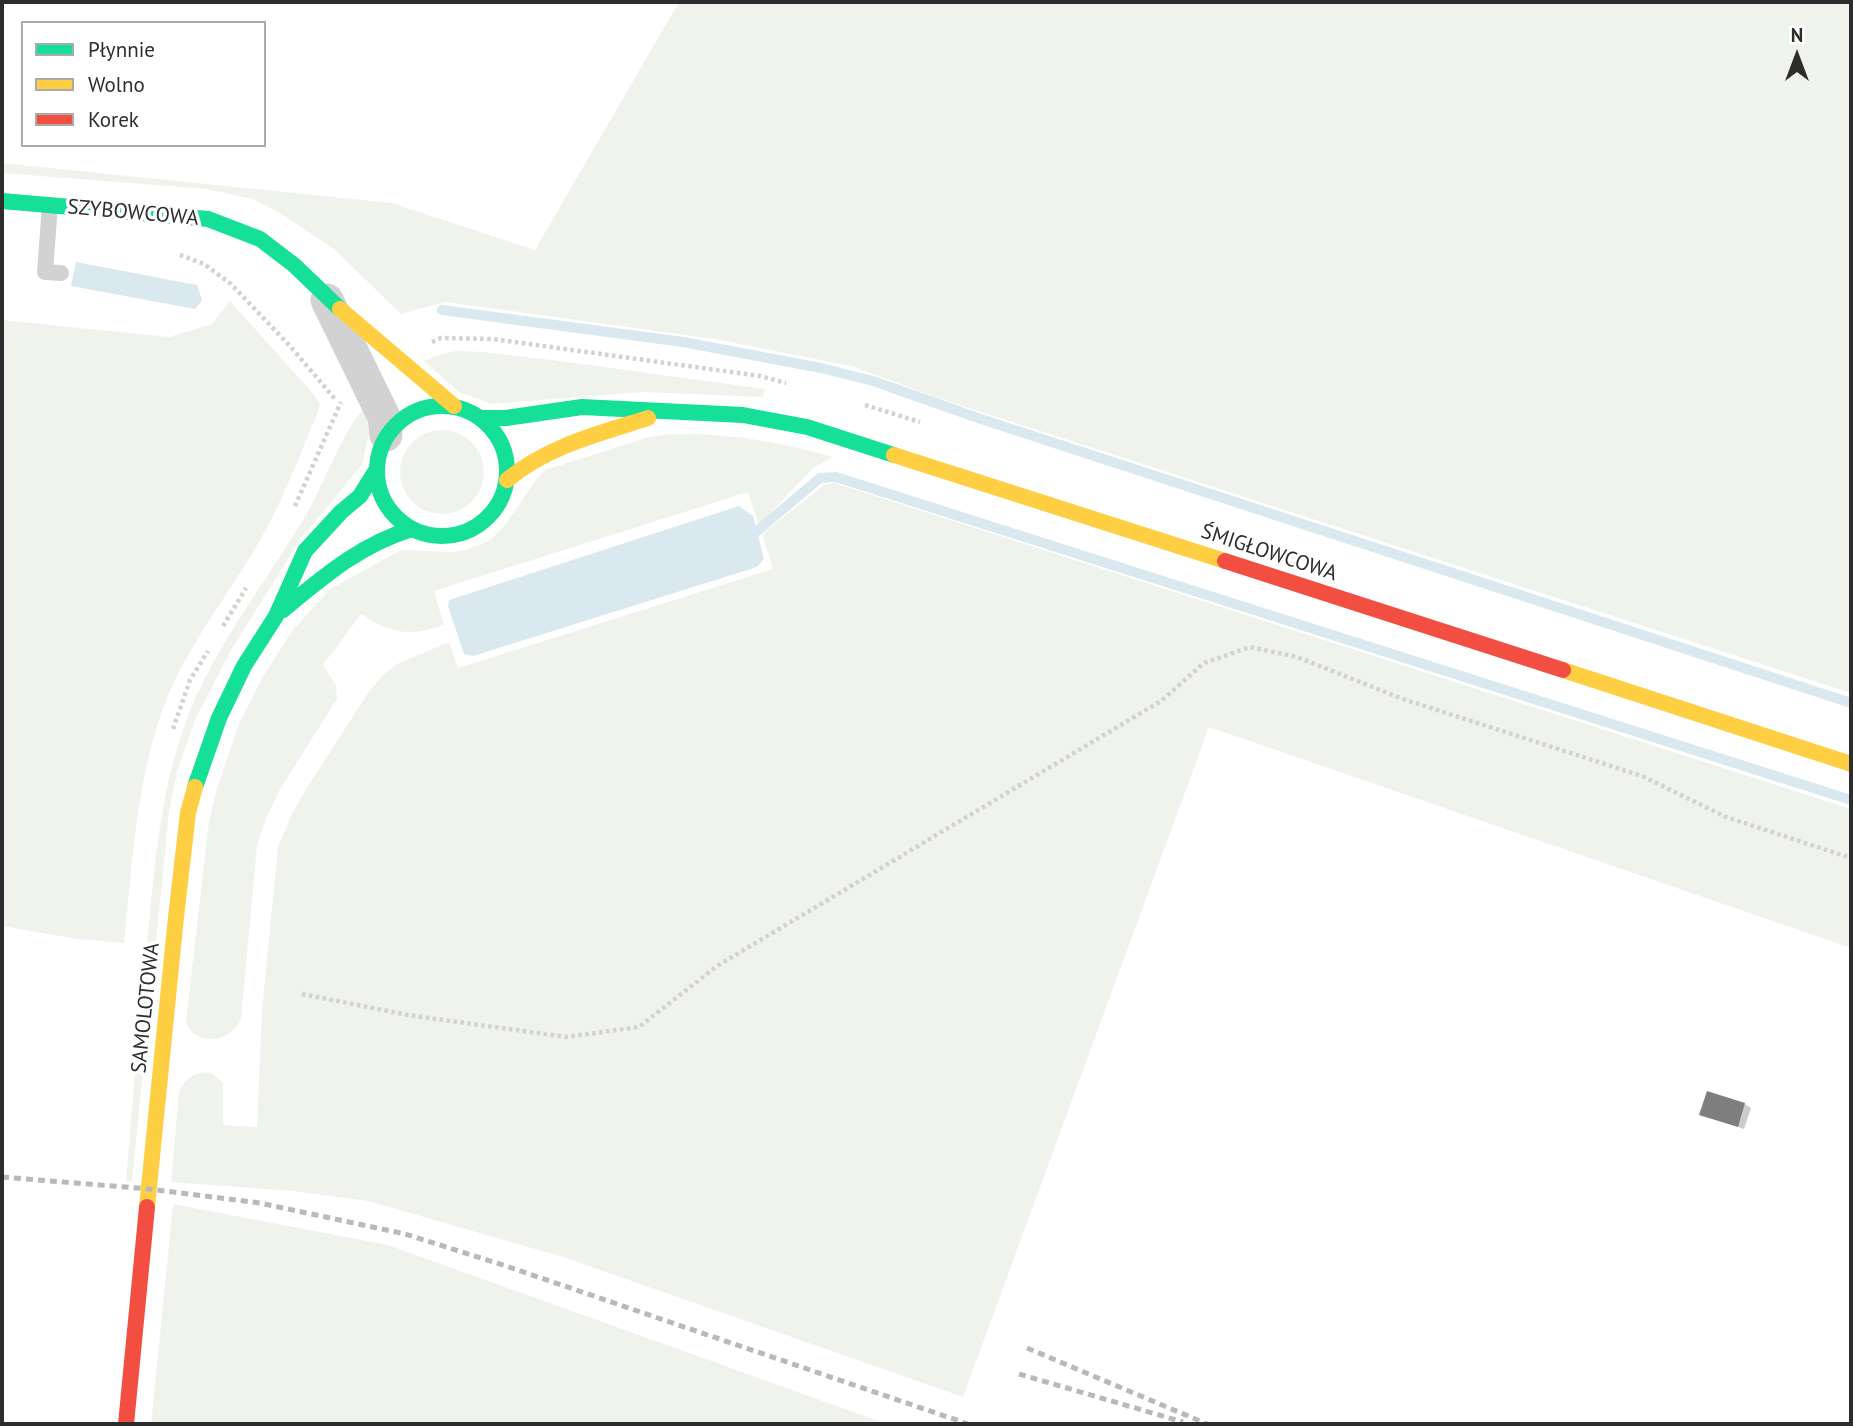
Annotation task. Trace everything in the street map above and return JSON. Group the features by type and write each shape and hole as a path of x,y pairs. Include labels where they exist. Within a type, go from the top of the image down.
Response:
{"street":[{"name":"SZYBOWCOWA","path":"2,201 208,219 260,239 294,265 324,295 454,406"},
{"name":"SZYBOWCOWA","path":"324,295 384,417 386,435"},
{"path":"434,405 454,406 481,418 497,436 505,452 507,480 498,504 487,519 472,529 454,535 435,536 400,522 387,508 379,491 376,472 378,452 386,435 399,421 415,411 434,405"},
{"name":"ŚMIGŁOWCOWA","path":"481,418 506,418 582,407 743,415 807,427 1851,764"},
{"name":"ŚMIGŁOWCOWA","path":"507,480 544,453 667,412"},
{"name":"SAMOLOTOWA","path":"126,1424 188,813 201,765 219,718 244,666 276,616 305,551 341,512 360,496 376,472"},
{"name":"SAMOLOTOWA","path":"276,616 359,551 412,529"}],"lane":[{"path":"50,205 45,272 61,273"}],"path":[{"path":"170,252 204,264 231,284 340,404"},
{"path":"397,356 441,338 493,339 761,376 798,387"},
{"path":"293,510 340,404 365,377"},
{"path":"860,403 921,422"},
{"path":"223,627 250,582"},
{"path":"302,994 408,1015 566,1037 639,1027 717,966 1161,701 1204,663 1250,647 1297,657 1403,699 1642,776 1726,817 1851,858"},
{"path":"170,741 190,680 210,648"}],"shaded area":[{"path":"679,2 1851,2 1851,693 938,398 851,366 715,339 445,302 401,314 334,249 280,213 253,199 206,189 2,173 2,163 392,203 535,250"},
{"path":"76,262 197,285 202,300 195,309 71,286"},
{"path":"230,301 315,396 320,404 318,412 268,526 198,638 167,698 148,758 142,788 124,943 77,939 2,926 2,320 169,337 212,324"},
{"path":"456,351 552,360 765,389 763,397 644,392 491,404 459,392 424,361"},
{"path":"366,405 369,433 362,465 301,538 231,650 196,718 177,771 169,812 132,1181 126,1181 158,840 167,787 182,733 216,658 303,520 340,446"},
{"path":"442,430 458,433 472,442 481,456 484,472 481,488 472,502 458,511 442,514 426,511 412,502 403,488 400,472 403,456 412,442 426,433"},
{"path":"672,434 754,439 833,457 813,468 759,525 748,492 434,591 444,625 432,629 401,632 382,626 361,614 323,665 336,685 337,699 280,789 257,846 241,1019 236,1027 221,1037 204,1039 197,1036 186,1021 209,821 239,724 261,680 292,631 330,589 401,550 453,552 466,550 490,540 505,525 545,470 649,437"},
{"path":"835,483 1851,809 1851,948 1209,727 963,1397 563,1257 368,1201 292,1191 171,1182 179,1092 192,1076 212,1073 223,1083 223,1125 257,1127 262,1010 278,847 308,786 368,693 383,675 397,664 449,642 458,668 773,569 762,534 824,485"},
{"path":"739,506 753,516 764,559 757,567 473,656 464,654 448,606 449,600"},
{"path":"173,1204 388,1245 887,1424 151,1424"}],"building":[{"path":"1707,1091 1745,1103 1738,1127 1699,1115"}],"waterway":[{"path":"442,310 683,342 821,368 873,381 981,419 1851,703"},
{"path":"757,531 820,478 836,477 1851,800"}],"railway":[{"path":"2,1177 149,1189 260,1203 405,1234 968,1424"},
{"path":"1027,1348 1207,1424"},
{"path":"1019,1374 1183,1422"}],"traffic: fast":[{"path":"2,201 208,219 260,239 294,265 340,309"},
{"path":"442,406 467,411 488,425 502,446 507,471 502,496 488,517 467,531 442,536 417,531 396,517 382,496 377,471 382,446 396,425 417,411 442,406"},
{"path":"481,418 506,418 582,407 743,415 807,427 894,455"},
{"path":"195,787 219,718 244,666 276,616 305,551 341,512 360,496 375,472"},
{"path":"283,610 359,553 393,535 412,529"}],"traffic: slow":[{"path":"340,309 454,406"},
{"path":"507,480 556,450 648,418"},
{"path":"894,455 1225,561"},
{"path":"1563,670 1851,764"},
{"path":"147,1207 176,917 188,813 195,787"}],"traffic: jam":[{"path":"1225,561 1563,670"},
{"path":"126,1424 147,1207"}]}
